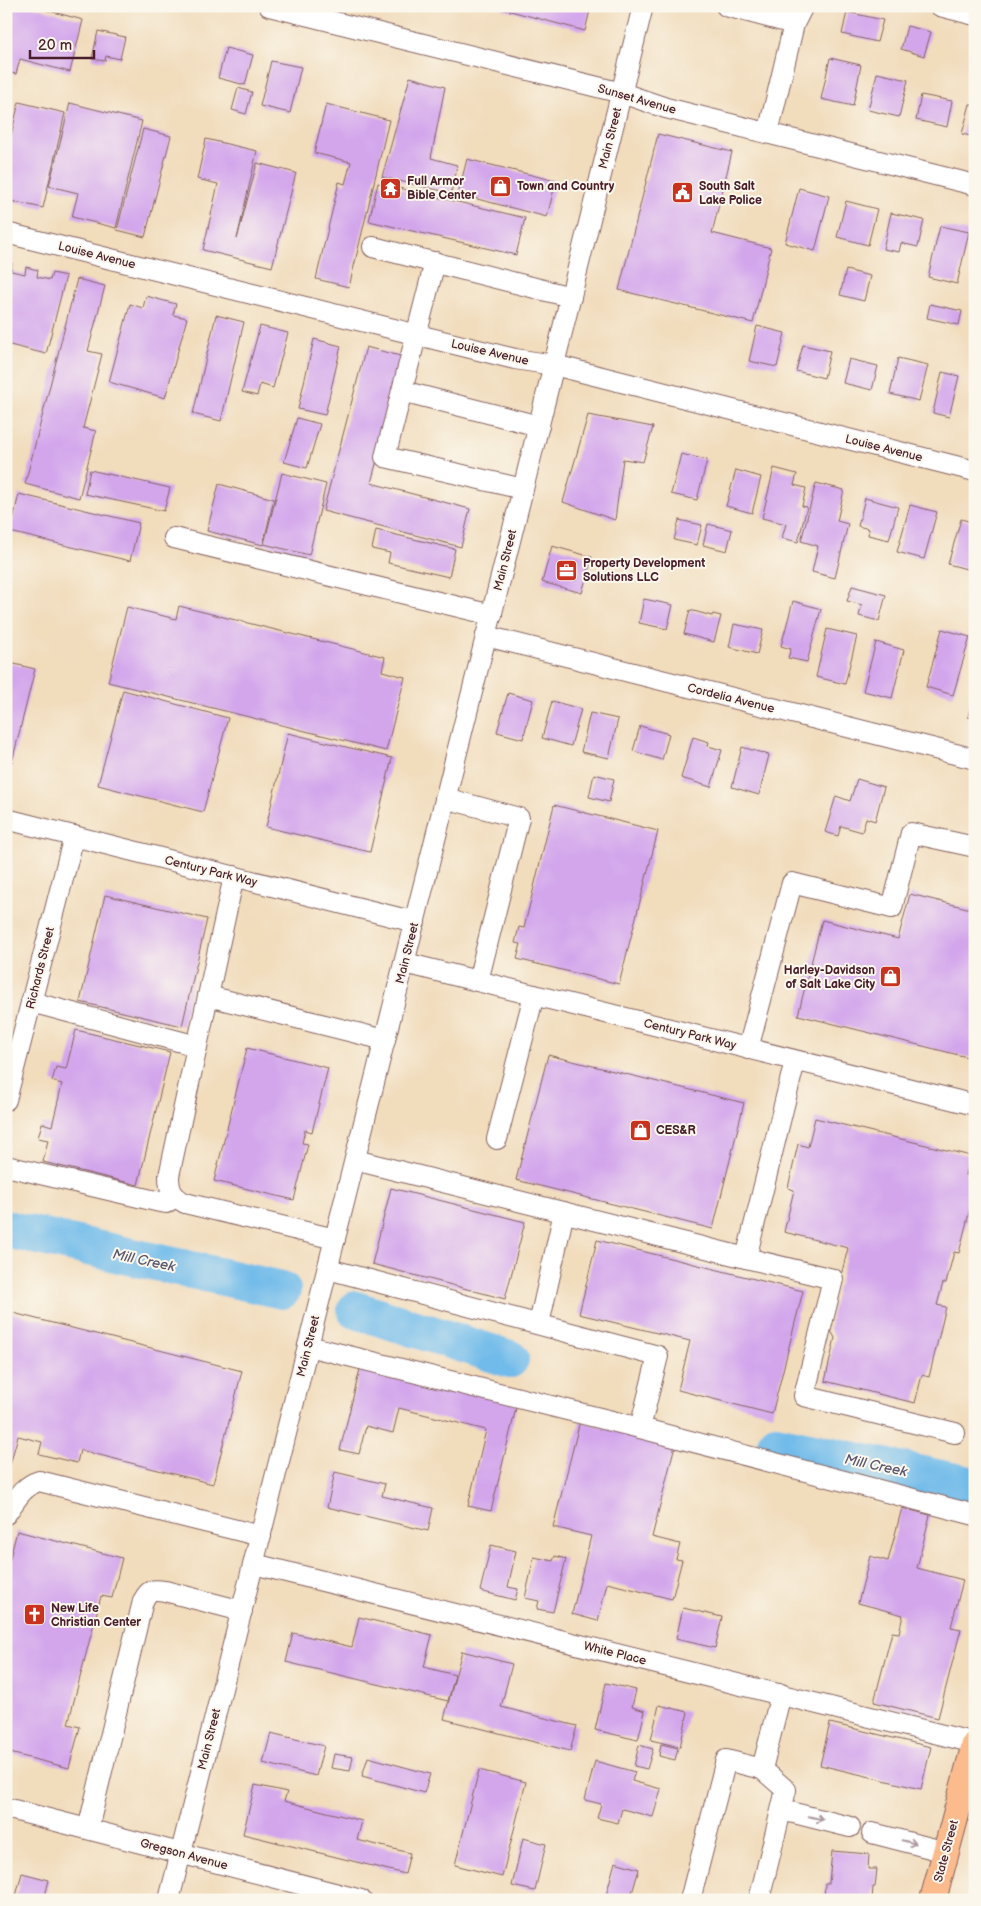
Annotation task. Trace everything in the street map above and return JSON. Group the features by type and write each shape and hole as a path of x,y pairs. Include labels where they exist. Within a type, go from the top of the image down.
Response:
{"main road":[{"name":"State Street","path":"934,1900 975,1743"}],"street":[{"name":"Sunset Avenue","path":"269,6 622,93 666,108 975,185"},
{"name":"Main Street","path":"169,1900 643,6"},
{"path":"726,6 798,15 768,133"},
{"path":"940,6 975,15"},
{"name":"Louise Avenue","path":"6,233 515,359 554,365 975,471"},
{"path":"373,246 571,297"},
{"path":"435,262 385,457 523,489"},
{"path":"402,391 539,426"},
{"path":"174,538 492,614"},
{"name":"Cordelia Avenue","path":"486,636 975,760"},
{"path":"445,798 519,818 478,981"},
{"name":"Century Park Way","path":"6,819 415,922"},
{"path":"748,1049 792,883 892,908 911,832 975,847"},
{"name":"Richards Street","path":"6,1100 74,836"},
{"path":"234,876 169,1176 169,1188 175,1197 185,1203 335,1239"},
{"name":"Century Park Way","path":"405,963 975,1106"},
{"path":"497,1139 534,995"},
{"path":"208,996 385,1040"},
{"path":"32,1002 197,1046"},
{"path":"746,1258 795,1061"},
{"path":"355,1160 833,1279 804,1396 955,1433"},
{"path":"6,1166 160,1202 166,1203 175,1197"},
{"path":"539,1324 564,1212"},
{"path":"328,1269 658,1356 640,1428"},
{"path":"308,1346 640,1428 975,1515"},
{"path":"6,1514 24,1488 40,1481 261,1536"},
{"name":"White Place","path":"254,1564 975,1743"},
{"path":"88,1829 147,1592 153,1589 165,1591 242,1611"},
{"path":"762,1769 781,1694"},
{"path":"690,1900 726,1760 762,1769 786,1790 759,1900"},
{"name":"Gregson Avenue","path":"6,1808 355,1899"},
{"path":"782,1810 850,1827"},
{"path":"872,1833 946,1852"}],"building":[{"path":"6,6 31,6 83,20 70,72 20,59 16,74 6,72"},
{"path":"504,6 591,6 585,31 503,9"},
{"path":"847,12 883,20 877,42 842,34"},
{"path":"907,26 931,32 924,56 901,49"},
{"path":"98,31 125,37 120,59 106,56 105,61 92,59"},
{"path":"226,48 253,55 245,85 218,78"},
{"path":"830,58 861,65 853,106 821,99"},
{"path":"271,61 301,67 290,113 260,106"},
{"path":"877,73 908,80 899,117 868,110"},
{"path":"410,77 445,87 431,158 457,165 451,193 382,177"},
{"path":"238,88 252,92 246,114 232,110"},
{"path":"921,95 952,101 947,127 916,120"},
{"path":"19,102 65,113 43,208 6,200 6,156"},
{"path":"70,103 142,121 116,228 72,217 78,193 49,186"},
{"path":"326,104 389,120 349,287 316,279 339,182 345,184 351,162 314,153"},
{"path":"970,104 975,106 975,137 962,134"},
{"path":"143,129 171,136 145,237 117,230"},
{"name":"South Salt Lake Police","path":"658,134 732,152 712,233 771,248 753,323 619,290"},
{"path":"206,139 257,151 237,239 257,163 296,173 272,267 203,250 218,184 197,179"},
{"path":"467,159 556,181 547,217 458,194"},
{"path":"378,183 525,218 516,255 369,221"},
{"path":"799,188 829,196 815,251 785,243"},
{"path":"846,201 877,209 868,245 837,237"},
{"path":"891,213 924,220 918,247 901,243 899,252 883,249"},
{"path":"940,226 969,232 957,284 928,277"},
{"path":"6,262 12,263 11,271 25,274 26,267 38,270 37,277 50,280 52,273 66,276 46,354 6,344"},
{"path":"846,270 870,276 864,301 840,295"},
{"path":"77,279 105,286 88,351 102,354 83,428 96,431 79,498 25,484"},
{"path":"146,296 176,304 173,315 187,318 165,398 109,382 130,304 143,308"},
{"path":"930,304 962,311 959,325 927,318"},
{"path":"216,315 244,322 221,421 193,414"},
{"path":"260,326 288,333 273,388 260,384 257,396 242,392"},
{"path":"757,326 785,333 777,367 749,361"},
{"path":"314,339 341,346 325,415 298,409"},
{"path":"803,345 830,351 824,378 796,371"},
{"path":"366,347 404,357 371,483 470,509 461,547 323,511"},
{"path":"898,358 928,365 919,401 890,394"},
{"path":"849,359 878,366 872,390 843,383"},
{"path":"942,372 959,376 949,417 933,413"},
{"path":"588,415 653,427 643,462 623,459 615,520 563,502"},
{"path":"297,418 320,424 307,468 284,462"},
{"path":"681,454 707,460 697,500 671,494"},
{"path":"774,468 797,474 794,485 806,488 802,506 807,507 798,542 782,538 786,524 762,518"},
{"path":"90,470 170,488 164,511 85,494"},
{"path":"736,470 761,477 752,513 726,506"},
{"path":"282,473 326,484 309,555 264,544"},
{"path":"816,483 844,490 837,521 848,524 835,578 812,572 818,546 801,541"},
{"path":"219,484 274,499 263,545 207,531"},
{"path":"19,494 139,523 130,561 10,532"},
{"path":"865,498 898,507 889,540 868,535 869,529 858,526"},
{"path":"910,505 937,512 924,559 897,552"},
{"path":"961,519 975,523 974,571 948,564"},
{"path":"679,520 702,525 697,545 674,540"},
{"path":"708,524 732,530 727,551 703,545"},
{"path":"376,530 455,549 449,577 388,563 390,553 372,549"},
{"name":"Property Development Solutions LLC","path":"552,546 592,557 582,593 542,582"},
{"path":"852,586 886,595 879,621 859,616 862,605 847,601"},
{"path":"644,599 673,605 667,629 639,623"},
{"path":"793,601 821,609 807,662 788,658 791,649 781,646"},
{"path":"179,606 385,657 382,671 405,677 386,751 108,682 127,607 176,619"},
{"path":"690,610 712,616 713,614 721,616 714,642 684,634"},
{"path":"734,624 763,630 757,654 729,647"},
{"path":"827,629 857,636 845,684 816,677"},
{"path":"942,629 970,637 953,695 926,687"},
{"path":"876,642 904,650 892,698 863,691"},
{"path":"6,662 35,669 12,762 6,761"},
{"path":"123,690 228,718 203,812 98,785"},
{"path":"975,692 975,718 968,717"},
{"path":"508,693 533,700 523,739 497,732"},
{"path":"552,701 581,709 571,746 542,738"},
{"path":"590,713 618,719 609,758 581,752"},
{"path":"640,726 669,734 662,760 633,751"},
{"path":"288,733 392,758 370,852 266,827"},
{"path":"693,737 709,742 708,746 722,750 711,787 681,778"},
{"path":"742,747 769,755 759,795 732,787"},
{"path":"594,774 614,779 609,802 589,797"},
{"path":"857,779 884,787 875,821 866,818 862,832 841,826 838,836 825,832 836,796 850,801"},
{"path":"554,805 658,831 619,984 517,959 521,944 515,943 519,927 524,928"},
{"name":"Harley-Davidson of Salt Lake City","path":"910,894 975,910 975,1059 798,1015 822,920 898,939"},
{"path":"105,895 207,919 182,1026 80,1002"},
{"path":"76,1030 170,1052 138,1185 43,1162 48,1140 38,1138 42,1123 52,1126 62,1084 52,1081 56,1067 66,1069"},
{"path":"247,1048 328,1068 312,1132 305,1130 302,1143 308,1144 294,1200 214,1181"},
{"path":"548,1055 744,1103 713,1229 516,1180"},
{"path":"815,1118 971,1156 966,1175 975,1177 975,1189 959,1253 954,1252 946,1283 943,1283 937,1305 946,1307 929,1377 922,1375 915,1403 825,1381 835,1338 830,1329 832,1312 848,1248 784,1232 794,1190 788,1188 798,1144 808,1147"},
{"path":"391,1188 525,1222 505,1299 372,1264"},
{"path":"597,1240 803,1291 772,1414 678,1390 690,1341 579,1314"},
{"path":"9,1312 242,1371 213,1484 80,1450 77,1463 39,1454 42,1442 18,1436 6,1479 6,1321"},
{"path":"361,1365 517,1404 491,1511 468,1506 486,1430 399,1408 393,1433 366,1426 359,1454 340,1450"},
{"path":"580,1421 675,1445 652,1537 680,1544 676,1559 682,1560 672,1599 607,1583 598,1621 572,1614 591,1536 553,1527"},
{"path":"335,1472 385,1484 382,1496 433,1508 428,1531 327,1507"},
{"path":"902,1508 930,1515 917,1568 963,1580 951,1627 961,1629 938,1718 874,1702 892,1632 899,1633 903,1615 858,1603 870,1556 888,1561"},
{"path":"17,1531 122,1558 112,1598 101,1596 68,1724 80,1727 69,1768 6,1752 6,1573"},
{"path":"491,1545 516,1551 508,1587 518,1589 515,1600 480,1591"},
{"path":"555,1556 566,1559 553,1612 537,1609 539,1601 525,1598 534,1557 553,1561"},
{"path":"683,1608 722,1617 715,1648 676,1639"},
{"path":"359,1617 432,1635 424,1667 455,1675 448,1701 286,1662 293,1633 352,1647"},
{"path":"462,1651 512,1664 501,1707 577,1726 570,1751 444,1719"},
{"path":"606,1683 636,1690 632,1707 645,1711 638,1740 595,1730"},
{"path":"659,1705 688,1712 680,1747 651,1740"},
{"path":"830,1723 931,1747 921,1789 820,1765"},
{"path":"271,1733 324,1746 316,1776 263,1763"},
{"path":"661,1744 678,1748 675,1760 659,1756"},
{"path":"639,1745 653,1749 647,1769 634,1766"},
{"path":"334,1754 353,1757 350,1771 331,1768"},
{"path":"368,1757 430,1774 424,1793 362,1776"},
{"path":"595,1761 635,1772 632,1781 661,1789 653,1817 622,1809 618,1823 597,1818 601,1804 585,1800"},
{"path":"479,1770 526,1782 502,1877 455,1865"},
{"path":"255,1785 287,1792 284,1801 362,1821 357,1840 410,1853 405,1874 243,1834"},
{"path":"523,1838 546,1844 535,1891 512,1886"},
{"path":"832,1851 869,1854 868,1869 877,1869 872,1900 824,1900 825,1883 829,1883"},
{"path":"615,1862 639,1869 630,1900 605,1899"},
{"path":"22,1873 49,1880 44,1900 15,1900"}],"waterway":[{"name":"Mill Creek","path":"6,1229 282,1290"},
{"name":"Mill Creek","path":"356,1310 510,1359"},
{"name":"Mill Creek","path":"776,1444 975,1486"}],"place":[{"name":"Town and Country","path":"501,186"},
{"name":"Full Armor Bible Center","path":"391,188"},
{"name":"South Salt Lake Police","path":"683,193"},
{"name":"Property Development Solutions LLC","path":"567,570"},
{"name":"Harley-Davidson of Salt Lake City","path":"891,977"},
{"name":"CES&R","path":"640,1130"},
{"name":"New Life Christian Center","path":"35,1615"}]}
